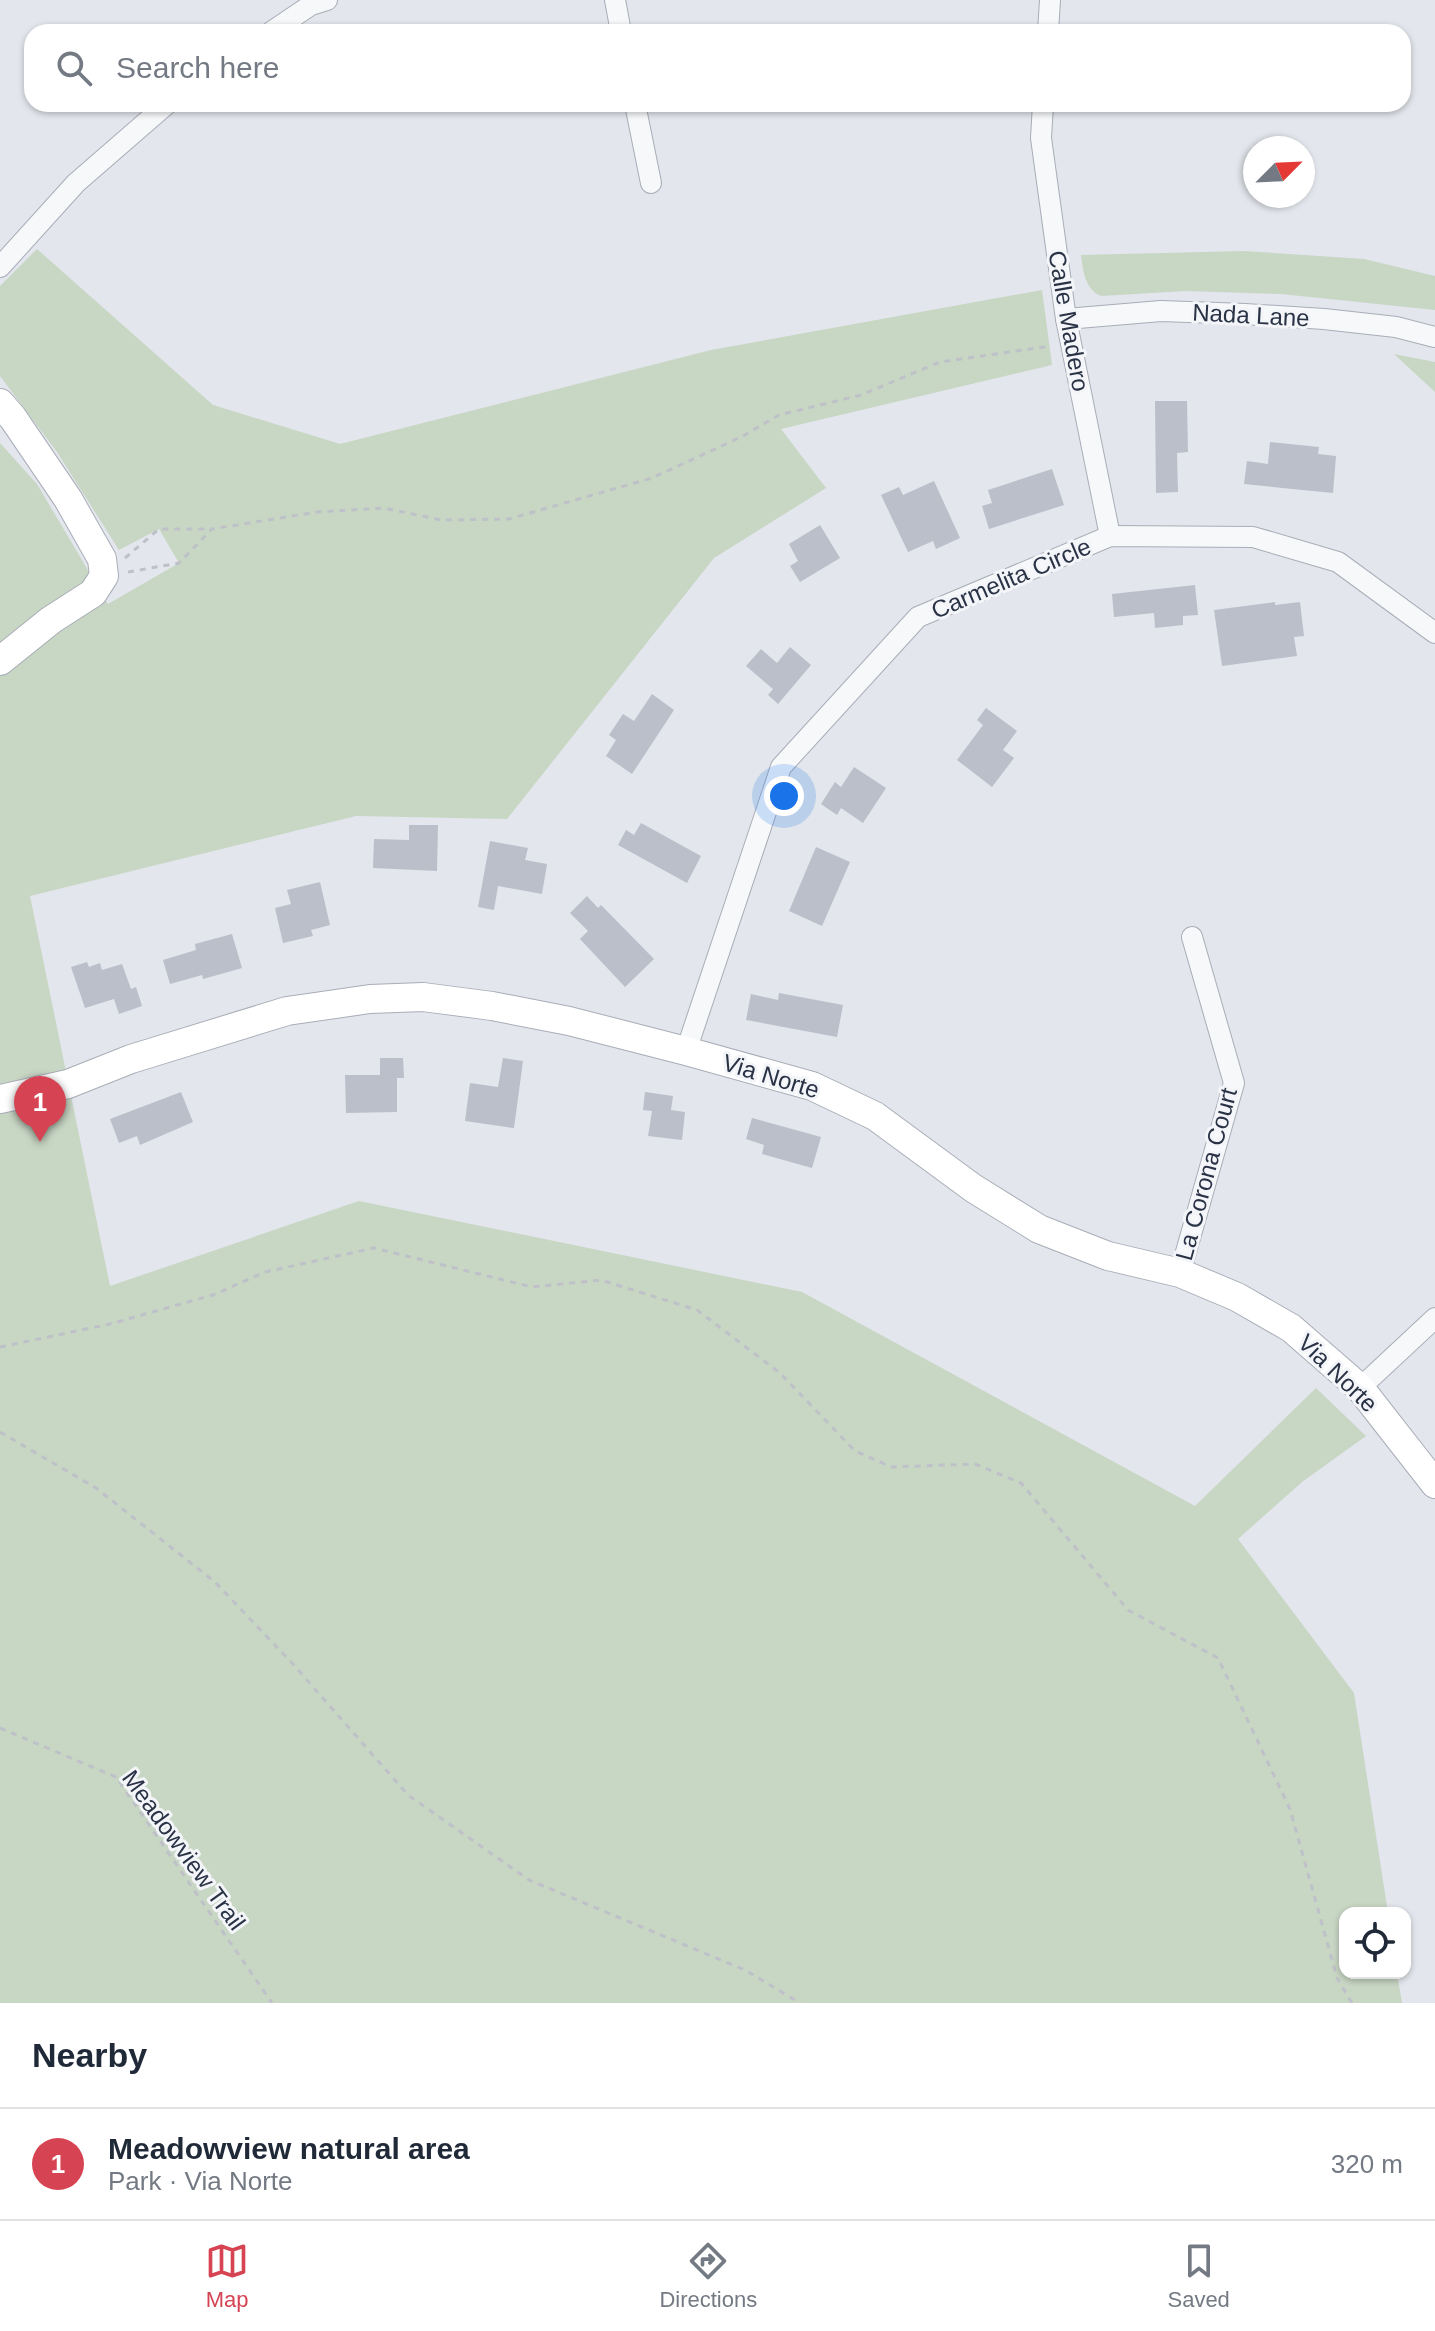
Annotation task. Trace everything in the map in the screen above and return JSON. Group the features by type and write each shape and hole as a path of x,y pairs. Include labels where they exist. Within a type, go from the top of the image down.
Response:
{"street":[{"path":"283,24 311,5 327,0"},
{"path":"615,0 620,24"},
{"path":"1048,24 1050,0"},
{"path":"0,267 76,183 158,112"},
{"path":"637,112 651,183"},
{"name":"Calle Madero","path":"1043,112 1041,138 1066,319 1110,536"},
{"name":"Nada Lane","path":"1066,319 1161,311 1245,314 1396,327 1435,337"},
{"path":"0,403 68,499 102,559 104,576 93,593 51,620 0,661"},
{"name":"Carmelita Circle","path":"686,1051 781,767 918,617 1110,536 1253,537 1338,562 1435,633"},
{"name":"La Corona Court","path":"1180,1273 1234,1083 1192,937"},
{"name":"Via Norte","path":"0,1099 68,1084 131,1059 287,1011 370,999 423,997 492,1006 569,1021 686,1051 812,1086 875,1116 973,1188 1039,1229 1108,1256 1180,1273 1237,1297 1291,1328 1360,1388 1435,1484"},
{"path":"1360,1388 1435,1318"}],"path":[{"path":"104,576 159,529 212,529 317,512 384,508 441,520 509,519 652,478 743,436 779,415 861,395 940,362 1071,343"},
{"path":"104,576 179,563 212,529"},
{"path":"0,1347 110,1324 213,1295 265,1272 374,1248 532,1287 601,1280 697,1310 780,1373 855,1451 891,1467 975,1464 1021,1483 1128,1610 1218,1658 1290,1809 1337,1978 1352,2003"},
{"path":"0,1432 96,1488 215,1582 292,1663 408,1795 529,1880 745,1970 800,2003"},
{"name":"Meadowview Trail","path":"0,1728 116,1777 272,2003"}],"green space":[{"path":"37,249 213,405 340,444 711,350 1042,290 1052,365 781,429 826,488 714,558 507,819 356,816 30,896 110,1286 359,1201 802,1292 1195,1506 1316,1388 1366,1436 1302,1482 1238,1539 1354,1693 1387,1907 1339,1907 1339,1979 1398,1979 1402,2003 0,2003 0,443 37,484 108,604 179,563 159,529 119,550 57,452 0,376 0,286"},
{"path":"1244,251 1364,259 1435,276 1435,310 1281,294 1186,291 1101,296 1088,284 1081,255"},
{"path":"1394,354 1435,362 1435,392"}],"building":[{"path":"1155,401 1187,401 1188,452 1177,453 1178,492 1156,493"},
{"path":"1270,442 1319,447 1318,454 1336,456 1333,493 1244,484 1247,461 1268,464"},
{"path":"1052,469 1064,505 989,529 982,506 992,503 988,490"},
{"path":"934,481 960,538 936,549 933,541 908,552 881,495 899,487 903,495"},
{"path":"820,525 840,558 800,582 790,566 798,561 789,544"},
{"path":"1195,585 1198,615 1183,616 1183,625 1155,628 1154,613 1114,617 1112,594"},
{"path":"1275,602 1275,605 1300,602 1304,636 1294,637 1297,656 1222,666 1214,610"},
{"path":"790,647 811,665 778,704 768,695 773,689 746,666 761,649 777,663"},
{"path":"652,694 674,710 632,774 606,756 616,740 609,735 623,714 634,721"},
{"path":"986,708 1017,731 1003,750 1014,758 992,787 957,760 983,725 977,720"},
{"path":"854,767 886,788 863,823 841,808 837,815 821,804 835,782 841,787"},
{"path":"641,823 701,856 687,883 618,845 626,830 634,835"},
{"path":"409,825 438,825 437,871 373,868 374,839 409,840"},
{"path":"490,841 528,848 525,860 547,864 542,894 498,886 494,910 478,907"},
{"path":"816,847 850,862 822,926 789,911"},
{"path":"320,882 330,925 311,930 313,936 283,943 275,908 291,904 287,890"},
{"path":"587,896 598,908 601,905 654,959 625,987 580,939 588,931 570,913"},
{"path":"232,934 242,968 170,984 163,960 196,950 195,944"},
{"path":"87,962 89,967 100,963 102,970 122,964 131,989 136,987 142,1006 119,1014 114,999 85,1008 71,967"},
{"path":"779,993 843,1005 837,1037 746,1020 751,994 778,1000"},
{"path":"380,1058 403,1058 404,1078 397,1078 397,1112 346,1113 345,1075 380,1075"},
{"path":"503,1058 523,1061 514,1128 465,1121 470,1083 498,1087"},
{"path":"181,1092 193,1122 140,1145 137,1136 119,1143 110,1119"},
{"path":"645,1092 673,1096 671,1110 685,1112 682,1140 648,1136 652,1111 643,1110"},
{"path":"752,1118 821,1137 812,1168 762,1154 764,1145 746,1139"}],"place":[{"name":"Meadowview natural area","path":"40,1142"}]}
